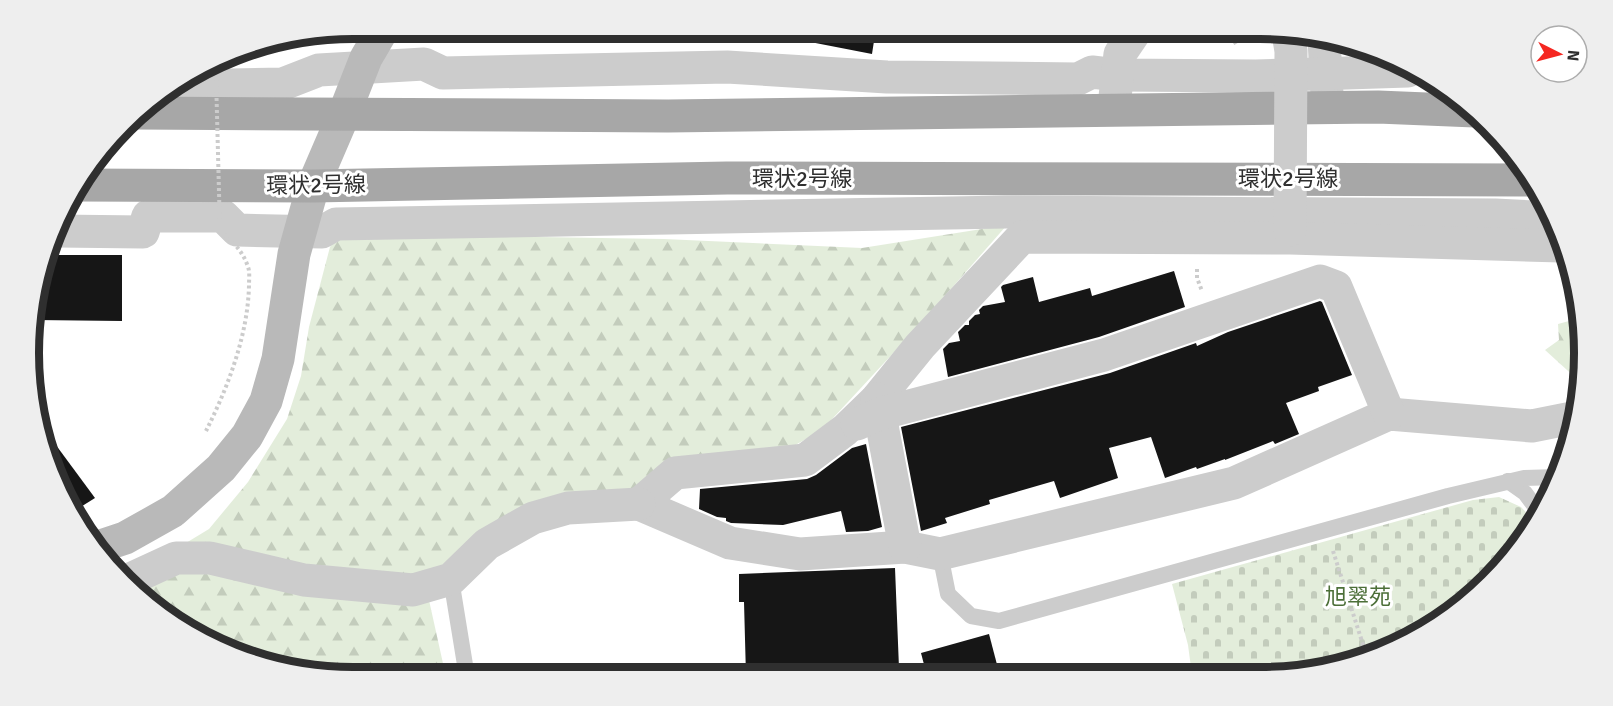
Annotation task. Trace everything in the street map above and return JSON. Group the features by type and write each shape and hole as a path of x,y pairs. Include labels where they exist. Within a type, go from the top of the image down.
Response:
{"main road":[{"path":"151,113 668,116 1378,107 1459,110"},
{"name":"環状2号線","path":"88,185 313,186 727,178 1522,180"}],"street":[{"path":"105,545 125,538 173,511 221,468 247,436 266,401 278,359 294,254 313,186 362,67 377,39"},
{"path":"1115,111 1120,54 1130,39"},
{"path":"1289,41 1290,234"},
{"path":"1324,46 1327,108"},
{"path":"189,86 283,84 319,70 424,64 442,73 727,66 887,77 1078,79 1092,72 1117,75 1256,76 1399,71"},
{"path":"64,231 143,232 148,216 223,216 237,230 300,232 322,232 336,224 1006,212 1483,215 1544,218"},
{"path":"639,504 675,473 805,460 878,407 920,346 1022,237 1290,234 1555,246"},
{"path":"878,407 1104,355 1320,281 1336,288 1389,414"},
{"path":"878,407 906,547"},
{"path":"134,577 176,558 210,558 304,580 413,590 451,579 487,544 533,518 568,508 639,504 730,543 800,554 906,547 940,554 1234,483 1389,414 1532,426 1567,419"}],"lane":[{"path":"940,554 948,594 971,616 999,621 1508,481 1524,477 1548,477"},
{"path":"1508,481 1525,493 1534,506"},
{"path":"451,579 465,667"}],"path":[{"path":"1232,39 1234,44 1242,46"},
{"path":"205,76 216,76 220,231 237,244 249,268 248,303 237,351 221,400 206,431"},
{"path":"1326,530 1364,649"}],"green space":[{"path":"1007,225 922,322 822,430 790,448 727,453 462,564 423,573 444,667 332,666 292,661 252,650 196,625 162,602 124,568 176,549 209,529 248,482 287,419 301,376 309,327 330,247 340,234 664,239 862,248"},
{"path":"1572,320 1573,375 1545,350 1559,340 1558,324"},
{"name":"旭翠苑","path":"1499,497 1521,507 1529,515 1509,544 1482,575 1451,602 1417,625 1380,643 1321,661 1260,667 1191,667 1188,645 1172,584 1473,500"}],"building":[{"path":"800,39 874,39 872,54"},
{"path":"55,255 122,255 122,321 41,320 45,292"},
{"path":"1174,271 1185,307 1099,337 948,377 943,349 949,343 960,341 958,332 965,325 969,325 969,321 975,315 980,314 979,310 983,306 1005,302 1001,287 1003,285 1033,277 1039,302 1090,288 1092,296"},
{"path":"1320,301 1352,375 1318,387 1319,391 1286,403 1299,434 1275,444 1273,441 1225,460 1165,478 1151,437 1109,448 1118,478 1060,498 1054,481 989,500 990,504 945,518 947,523 921,531 901,427 1110,373 1196,343 1197,346 1228,332"},
{"path":"52,439 95,498 80,508 63,473"},
{"path":"866,444 882,527 868,531 846,532 841,511 783,525 731,523 726,521 726,518 717,517 699,509 700,489 807,479 816,475 852,448"},
{"path":"895,568 899,667 746,667 744,602 739,602 739,574"},
{"path":"989,634 998,667 925,667 921,653"}]}
